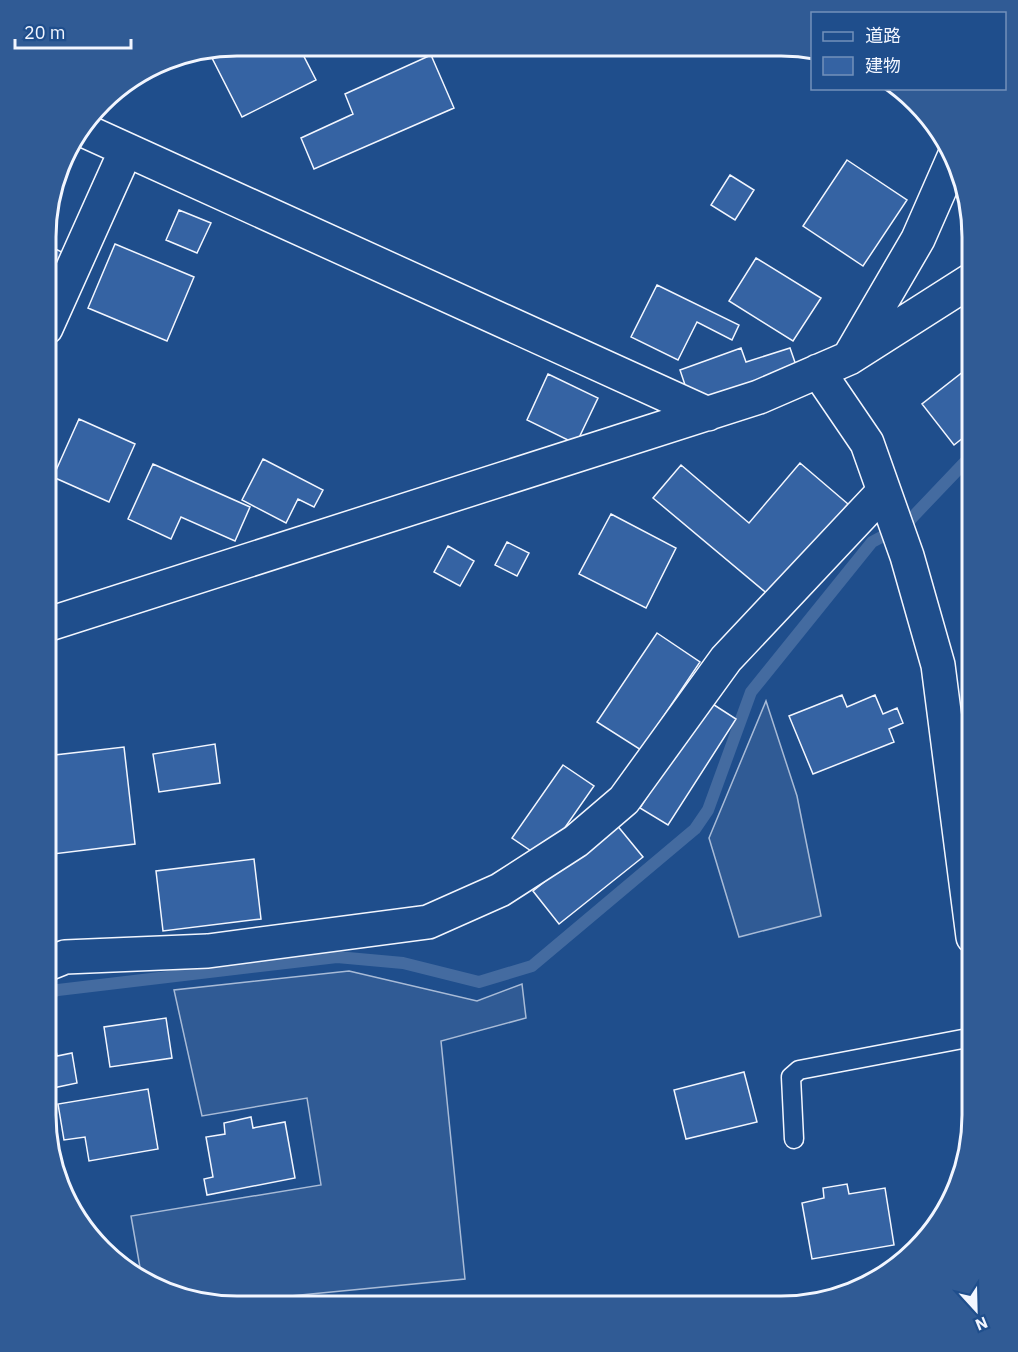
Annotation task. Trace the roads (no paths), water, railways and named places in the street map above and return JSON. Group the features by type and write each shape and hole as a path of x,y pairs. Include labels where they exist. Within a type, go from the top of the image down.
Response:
{"street":[{"path":"89,133 708,414"},
{"path":"55,308 126,150"},
{"path":"849,358 918,239 949,169"},
{"path":"55,622 759,397 849,358 963,285"},
{"path":"818,371 867,443 907,556 938,665 962,799"},
{"path":"55,961 65,957 208,951 428,922 500,890 576,841 624,800 726,659 887,500"}],"lane":[{"path":"794,1139 791,1077 799,1070 962,1039"}],"waterway":[{"path":"55,991 337,957 403,963 479,982 532,966 695,829 708,810 751,692 872,542 906,524 963,464"}]}
